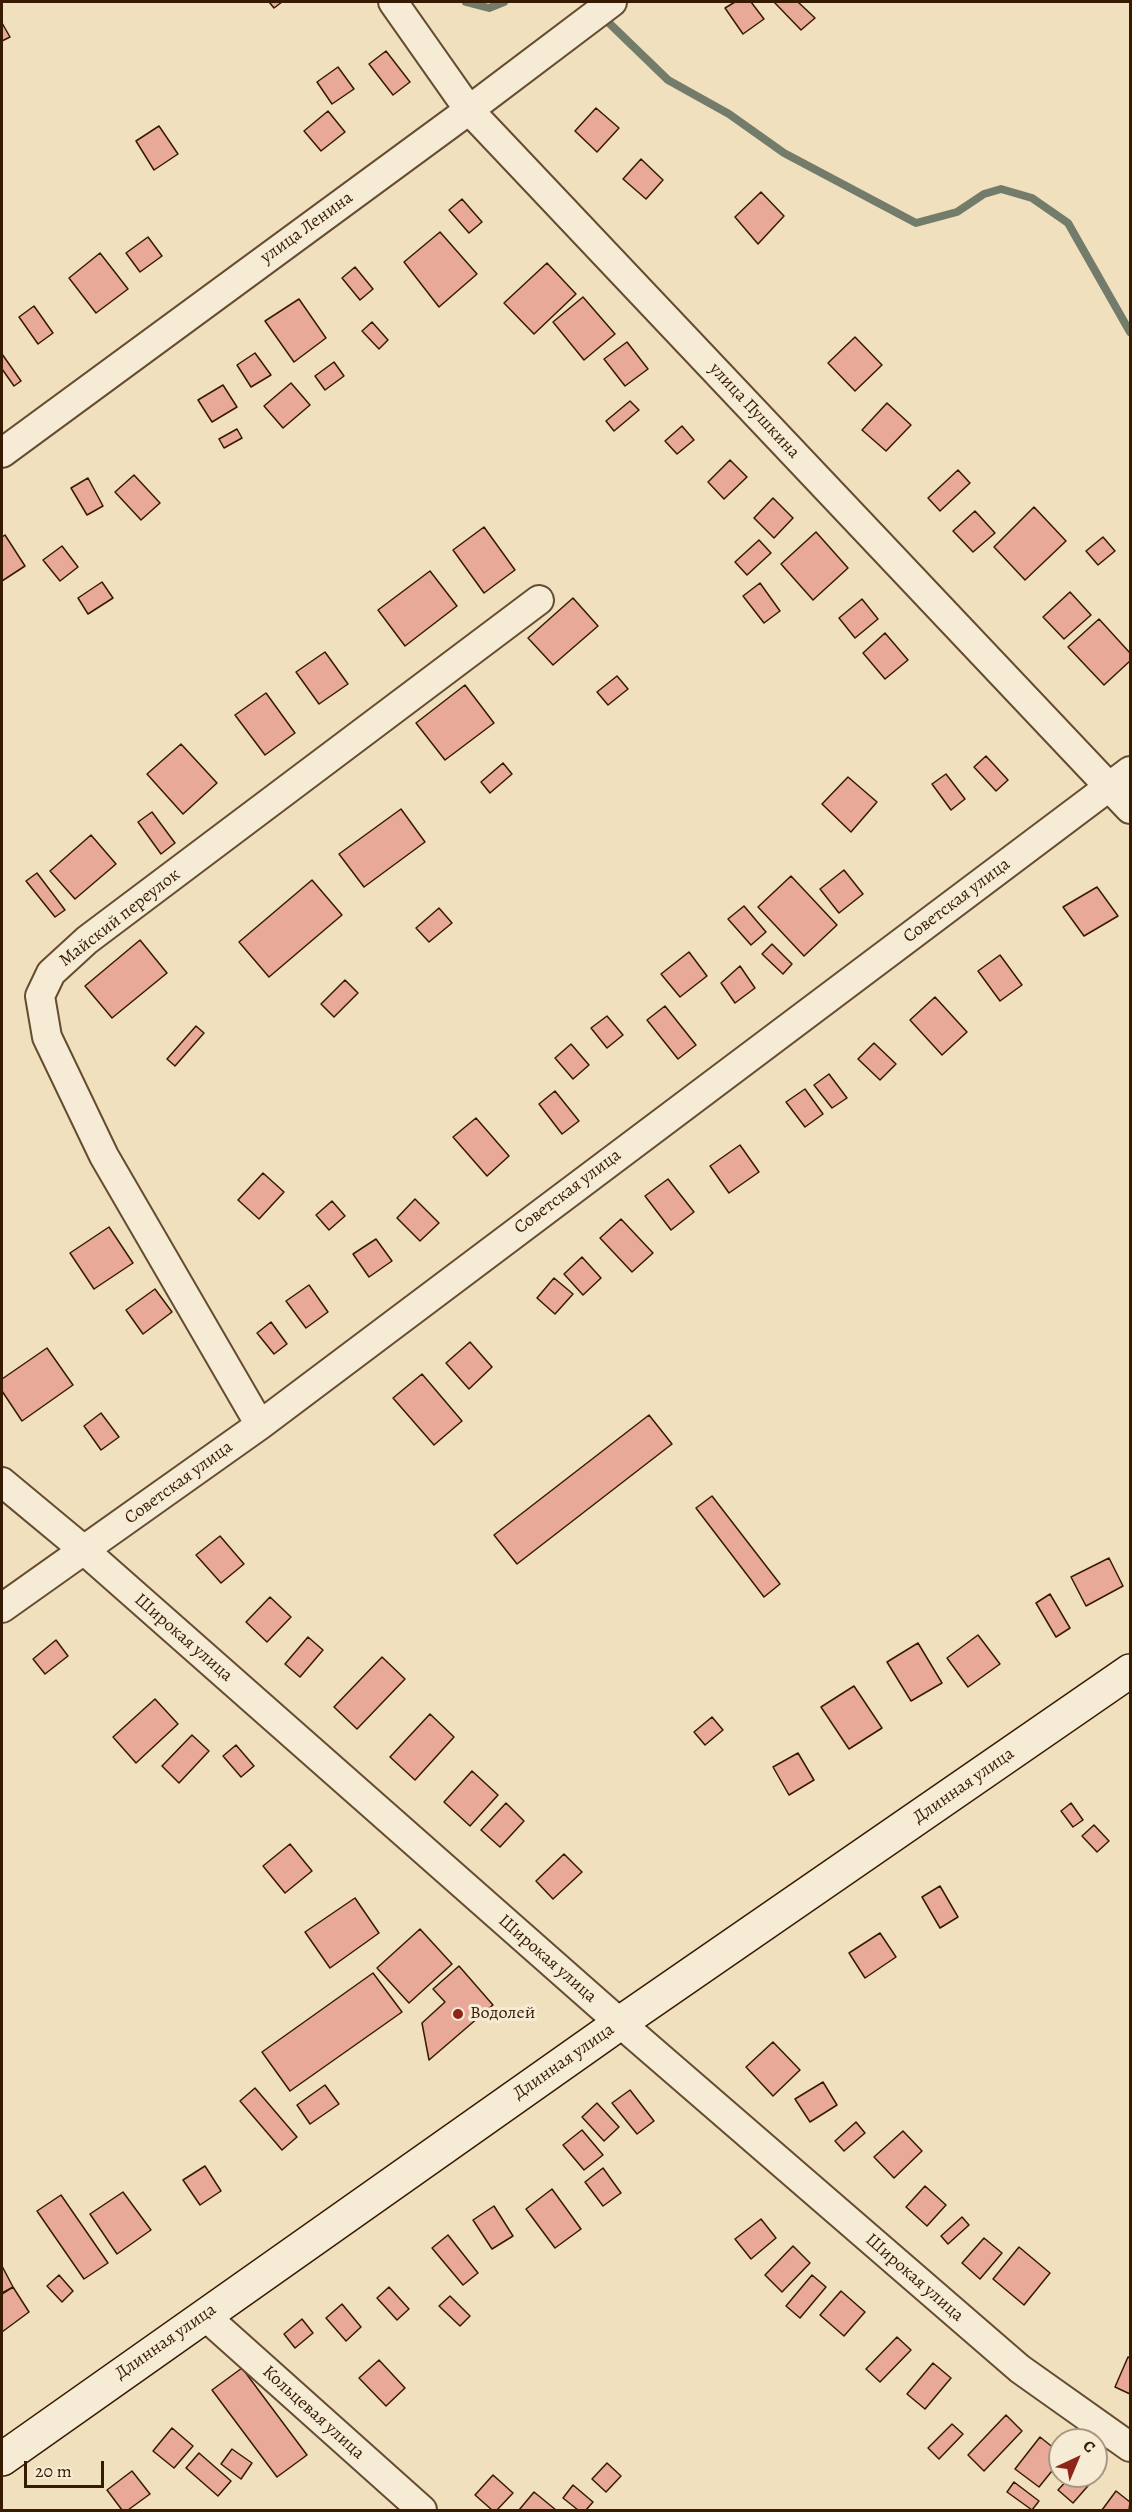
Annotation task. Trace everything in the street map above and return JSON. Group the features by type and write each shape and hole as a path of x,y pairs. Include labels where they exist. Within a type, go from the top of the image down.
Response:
{"main road":[{"name":"Длинная улица","path":"2,2459 620,2023 1131,1671"}],"street":[{"name":"улица Пушкина","path":"393,2 469,110 1121,779 1131,809"},
{"name":"улица Ленина","path":"2,453 469,110 612,2"},
{"name":"Майский переулок","path":"260,1425 104,1156 47,1037 40,996 51,973 87,940 539,600"},
{"name":"Советская улица","path":"2,1608 260,1425 1121,779"},
{"name":"Широкая улица","path":"2,1482 85,1551 620,2023 1020,2369 1131,2447"},
{"name":"Кольцевая улица","path":"204,2315 422,2511"}],"building":[{"path":"269,2 282,2 274,8"},
{"path":"735,2 751,2 764,19 743,34 725,8"},
{"path":"774,2 798,2 815,18 801,30"},
{"path":"2,23 10,37 2,41"},
{"path":"386,51 410,82 393,95 369,64"},
{"path":"338,67 354,89 332,104 317,82"},
{"path":"596,108 619,128 597,152 575,131"},
{"path":"328,111 345,132 321,151 304,131"},
{"path":"159,126 178,154 154,170 136,141"},
{"path":"641,159 663,180 646,199 623,179"},
{"path":"761,192 784,216 758,244 735,217"},
{"path":"462,199 482,222 469,233 449,210"},
{"path":"440,232 477,274 439,307 404,262"},
{"path":"148,237 162,256 140,272 126,253"},
{"path":"100,253 128,289 96,313 69,278"},
{"path":"547,263 576,294 534,334 504,303"},
{"path":"355,267 373,289 360,300 342,278"},
{"path":"583,297 615,334 584,360 553,322"},
{"path":"299,299 326,338 294,362 265,321"},
{"path":"34,306 53,333 38,344 19,317"},
{"path":"372,322 388,340 379,349 362,331"},
{"path":"855,337 882,365 855,391 828,363"},
{"path":"627,342 648,369 625,386 604,359"},
{"path":"255,353 271,375 251,387 237,365"},
{"path":"2,354 21,381 14,386 2,369"},
{"path":"334,362 344,376 325,390 315,376"},
{"path":"291,383 310,405 283,428 264,406"},
{"path":"223,385 237,407 212,422 198,400"},
{"path":"630,401 639,410 614,431 606,421"},
{"path":"887,403 911,425 886,451 862,430"},
{"path":"682,426 694,440 677,454 665,441"},
{"path":"237,429 242,438 224,448 219,439"},
{"path":"730,460 747,477 724,499 708,482"},
{"path":"958,470 970,483 940,511 928,498"},
{"path":"134,475 160,503 141,520 115,492"},
{"path":"88,478 103,506 87,515 71,488"},
{"path":"773,498 793,518 774,538 754,518"},
{"path":"1034,507 1066,541 1025,580 994,547"},
{"path":"975,511 995,533 973,552 953,531"},
{"path":"484,527 515,570 484,593 453,550"},
{"path":"816,532 848,568 813,600 781,564"},
{"path":"5,535 25,566 2,581 2,537"},
{"path":"1103,537 1115,551 1098,565 1086,551"},
{"path":"759,540 771,553 747,575 735,562"},
{"path":"62,546 78,567 60,581 43,560"},
{"path":"430,571 457,606 405,646 378,610"},
{"path":"102,582 113,598 88,614 78,598"},
{"path":"760,583 780,611 764,623 743,596"},
{"path":"1070,592 1091,615 1064,639 1043,617"},
{"path":"573,598 598,626 553,665 528,638"},
{"path":"862,599 878,619 855,638 839,618"},
{"path":"1099,619 1130,653 1130,661 1104,685 1068,647"},
{"path":"885,633 908,660 885,679 863,653"},
{"path":"325,652 348,684 319,704 296,672"},
{"path":"617,676 628,689 608,705 597,692"},
{"path":"465,685 494,723 445,760 416,723"},
{"path":"266,693 295,733 265,755 235,715"},
{"path":"181,744 217,783 183,814 147,774"},
{"path":"986,756 1008,780 996,791 974,767"},
{"path":"503,763 512,774 490,793 481,782"},
{"path":"946,774 965,799 951,810 932,784"},
{"path":"848,777 877,802 851,832 822,804"},
{"path":"401,809 425,842 364,887 339,854"},
{"path":"152,812 175,843 161,854 138,822"},
{"path":"91,835 116,864 75,899 50,871"},
{"path":"844,870 863,894 839,913 820,889"},
{"path":"37,873 65,910 55,917 26,881"},
{"path":"791,876 837,925 804,956 758,907"},
{"path":"312,880 342,915 269,977 239,942"},
{"path":"1097,887 1118,916 1084,936 1063,907"},
{"path":"744,906 766,932 751,945 728,919"},
{"path":"439,908 452,923 429,942 416,928"},
{"path":"140,940 167,973 112,1018 85,986"},
{"path":"772,944 792,964 783,974 762,954"},
{"path":"689,952 707,976 680,997 661,974"},
{"path":"1000,955 1022,985 1000,1001 978,971"},
{"path":"740,966 755,988 735,1003 721,983"},
{"path":"345,980 358,993 334,1017 321,1004"},
{"path":"935,997 967,1032 942,1055 910,1020"},
{"path":"665,1006 696,1045 678,1059 647,1020"},
{"path":"607,1016 623,1035 607,1048 591,1028"},
{"path":"196,1026 204,1033 175,1066 167,1059"},
{"path":"874,1043 896,1064 880,1080 858,1059"},
{"path":"571,1044 589,1065 573,1079 555,1058"},
{"path":"829,1074 847,1098 832,1108 814,1085"},
{"path":"805,1089 823,1114 805,1127 786,1102"},
{"path":"555,1091 579,1121 562,1134 539,1104"},
{"path":"476,1118 509,1156 487,1176 453,1137"},
{"path":"740,1145 759,1172 729,1193 710,1166"},
{"path":"263,1173 284,1192 259,1219 238,1200"},
{"path":"668,1179 694,1212 671,1230 645,1196"},
{"path":"415,1199 439,1223 420,1241 397,1218"},
{"path":"332,1201 345,1216 329,1230 316,1215"},
{"path":"621,1219 653,1253 632,1272 600,1238"},
{"path":"109,1227 133,1263 94,1289 70,1253"},
{"path":"376,1239 392,1261 369,1277 353,1254"},
{"path":"582,1257 601,1278 583,1295 564,1274"},
{"path":"554,1278 573,1294 555,1314 537,1298"},
{"path":"309,1285 328,1312 306,1328 286,1301"},
{"path":"155,1289 172,1312 143,1334 126,1310"},
{"path":"271,1322 287,1344 274,1354 257,1333"},
{"path":"470,1342 492,1367 469,1389 446,1363"},
{"path":"47,1348 73,1385 22,1421 2,1391 2,1379"},
{"path":"422,1374 462,1421 434,1445 393,1398"},
{"path":"101,1413 119,1437 101,1450 84,1426"},
{"path":"649,1415 672,1444 517,1564 494,1535"},
{"path":"712,1496 780,1584 764,1597 696,1508"},
{"path":"220,1536 244,1564 221,1583 196,1555"},
{"path":"1109,1558 1123,1586 1086,1606 1071,1577"},
{"path":"1050,1594 1070,1628 1056,1637 1036,1603"},
{"path":"270,1597 291,1617 267,1642 246,1622"},
{"path":"978,1635 1000,1664 968,1687 947,1658"},
{"path":"308,1637 323,1650 300,1677 285,1664"},
{"path":"56,1640 68,1656 45,1674 33,1659"},
{"path":"918,1643 942,1683 911,1701 887,1662"},
{"path":"382,1657 405,1679 357,1729 334,1707"},
{"path":"854,1686 882,1728 849,1749 821,1707"},
{"path":"155,1699 178,1724 136,1763 113,1737"},
{"path":"430,1714 454,1737 415,1780 390,1757"},
{"path":"712,1717 723,1730 705,1745 694,1732"},
{"path":"192,1735 209,1751 179,1783 162,1766"},
{"path":"236,1745 254,1766 241,1777 223,1756"},
{"path":"798,1753 814,1780 789,1795 773,1767"},
{"path":"472,1771 498,1795 470,1826 444,1802"},
{"path":"506,1803 524,1821 500,1847 481,1830"},
{"path":"1071,1803 1083,1820 1073,1827 1061,1811"},
{"path":"1094,1825 1109,1841 1097,1852 1082,1836"},
{"path":"290,1844 312,1871 285,1893 263,1866"},
{"path":"564,1854 582,1872 553,1899 536,1881"},
{"path":"940,1886 958,1917 940,1928 922,1897"},
{"path":"355,1898 379,1933 330,1968 305,1932"},
{"path":"420,1929 452,1964 409,2003 377,1968"},
{"path":"880,1933 896,1957 865,1978 849,1953"},
{"name":"Водолей","path":"459,1966 493,2005 429,2060 422,2023 445,2002 433,1989"},
{"path":"373,1973 402,2012 290,2091 262,2052"},
{"path":"773,2042 800,2070 773,2096 746,2067"},
{"path":"823,2082 837,2105 810,2122 795,2099"},
{"path":"325,2085 339,2104 310,2124 297,2105"},
{"path":"255,2088 297,2137 282,2150 240,2101"},
{"path":"630,2090 654,2121 637,2134 612,2103"},
{"path":"597,2103 619,2127 604,2141 582,2117"},
{"path":"856,2122 865,2133 844,2151 835,2141"},
{"path":"582,2130 603,2155 584,2170 563,2145"},
{"path":"903,2131 922,2151 894,2178 874,2157"},
{"path":"205,2166 221,2191 200,2205 183,2180"},
{"path":"603,2168 621,2193 603,2206 585,2182"},
{"path":"925,2186 946,2205 927,2226 906,2207"},
{"path":"552,2189 581,2229 555,2248 526,2209"},
{"path":"123,2192 151,2230 117,2254 90,2214"},
{"path":"61,2195 108,2263 84,2279 37,2211"},
{"path":"494,2206 513,2236 492,2249 473,2220"},
{"path":"962,2217 969,2225 948,2244 941,2236"},
{"path":"761,2219 776,2238 751,2259 735,2239"},
{"path":"448,2235 478,2273 463,2285 432,2248"},
{"path":"984,2238 1002,2253 980,2279 962,2263"},
{"path":"793,2246 810,2263 782,2292 765,2275"},
{"path":"1019,2247 1050,2273 1024,2305 993,2279"},
{"path":"2,2266 13,2287 2,2293"},
{"path":"59,2275 73,2291 62,2302 47,2286"},
{"path":"812,2275 826,2287 800,2318 786,2306"},
{"path":"13,2287 29,2312 2,2332 2,2294"},
{"path":"389,2287 409,2309 397,2320 377,2298"},
{"path":"841,2291 865,2312 844,2336 820,2315"},
{"path":"450,2296 470,2316 460,2326 439,2306"},
{"path":"342,2304 361,2327 346,2341 326,2318"},
{"path":"302,2319 313,2333 295,2348 284,2334"},
{"path":"897,2337 911,2350 880,2382 866,2369"},
{"path":"1128,2357 1130,2358 1130,2394 1115,2387"},
{"path":"379,2360 405,2388 386,2406 359,2378"},
{"path":"933,2363 951,2378 925,2409 907,2394"},
{"path":"242,2368 307,2455 277,2477 212,2390"},
{"path":"1006,2415 1022,2431 984,2471 968,2455"},
{"path":"952,2424 963,2434 939,2459 928,2448"},
{"path":"172,2428 193,2446 174,2468 153,2451"},
{"path":"1040,2437 1048,2443 1048,2476 1039,2487 1015,2469"},
{"path":"232,2449 252,2463 241,2479 221,2464"},
{"path":"199,2453 231,2481 218,2496 186,2468"},
{"path":"607,2463 621,2476 606,2492 592,2479"},
{"path":"132,2471 150,2494 128,2510 122,2510 107,2490"},
{"path":"493,2475 513,2493 497,2510 492,2510 475,2495"},
{"path":"1014,2482 1039,2501 1032,2510 1007,2492"},
{"path":"573,2485 593,2502 586,2510 578,2510 563,2498"},
{"path":"1060,2488 1086,2488 1073,2503 1058,2490"},
{"path":"1116,2491 1130,2502 1129,2510 1102,2510"},
{"path":"534,2492 556,2510 519,2510"}],"waterway":[{"path":"466,2 489,8 504,2"},
{"path":"609,23 668,80 729,114 784,153 916,223 957,212 984,194 1001,189 1032,198 1068,223 1130,332"}],"place":[{"name":"Водолей","path":"458,2014"}]}
